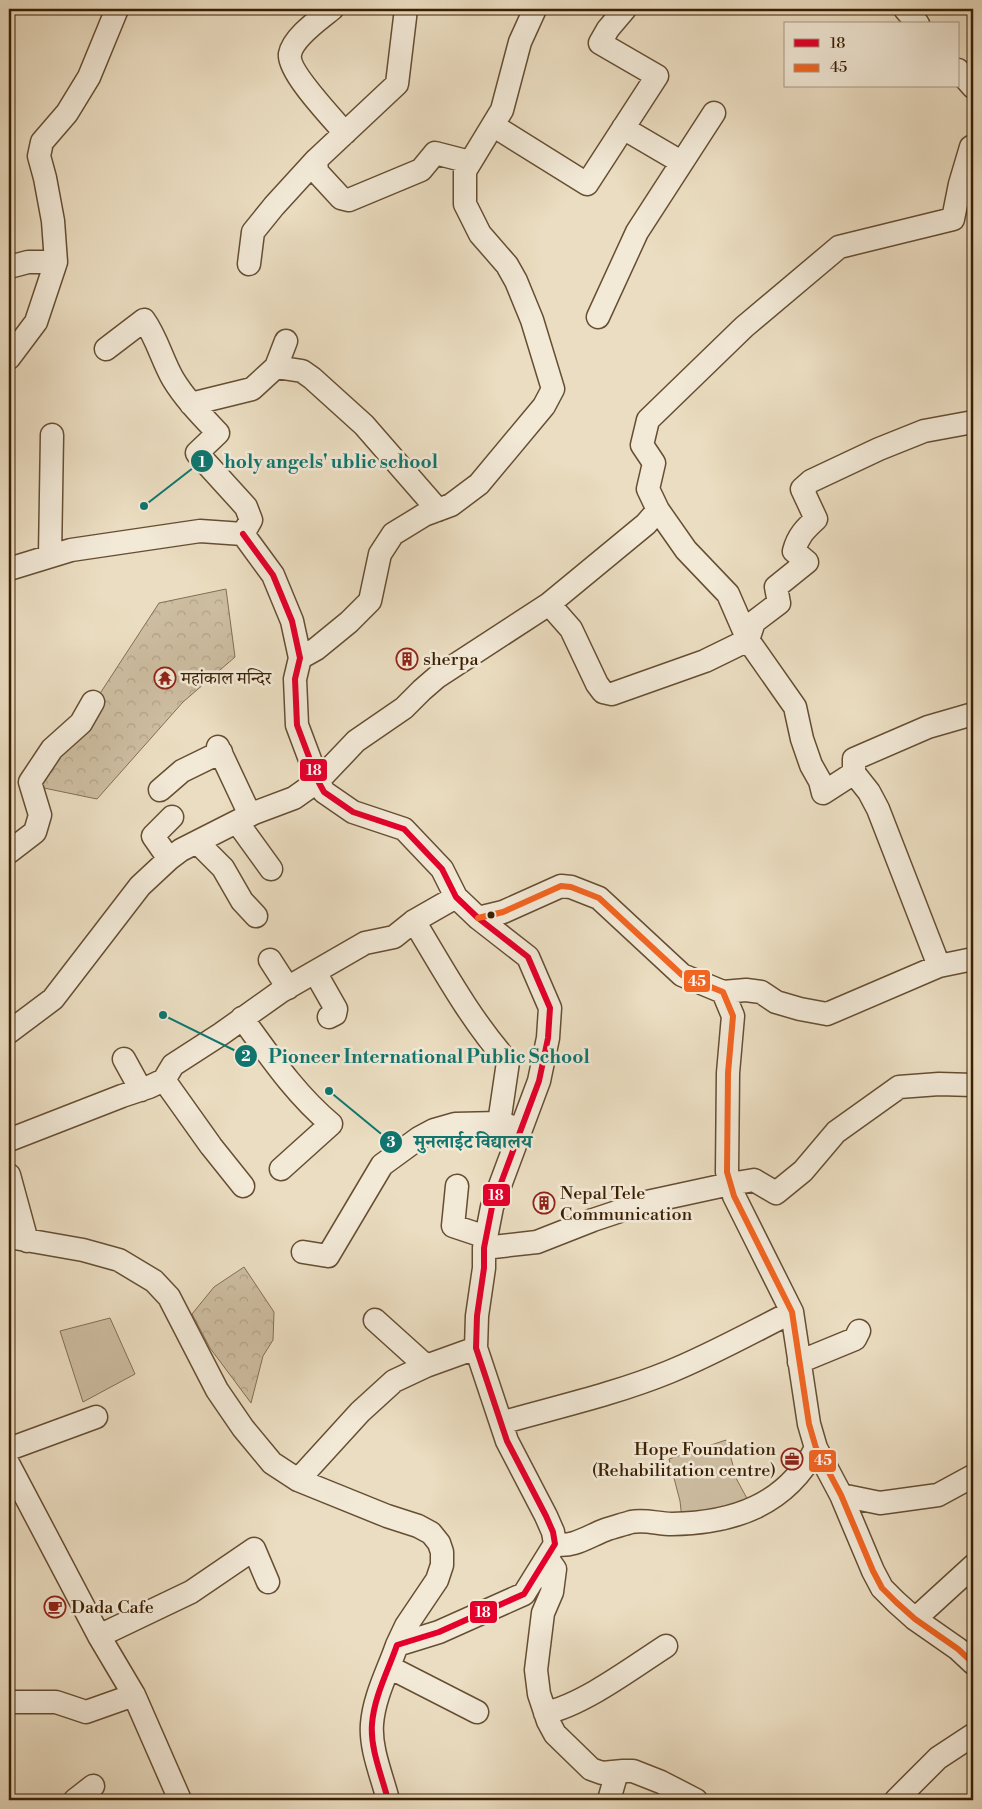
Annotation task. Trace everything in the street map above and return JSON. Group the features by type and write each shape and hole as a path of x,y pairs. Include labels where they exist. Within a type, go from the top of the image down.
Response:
{"street":[{"path":"9,358 36,322 56,262 53,220 39,156 42,142 67,114 89,77 117,9"},
{"path":"332,9 297,39 290,54 292,65 316,100 345,133"},
{"path":"249,264 253,232 274,206 316,160 397,84 406,9"},
{"path":"300,658 316,649 349,622 370,601 380,554 393,534 424,515 451,505 479,484 544,406 553,389 532,320 516,281 507,265 480,234 465,204 465,171 502,110 520,42 535,9"},
{"path":"494,126 587,184 657,76 600,43 608,29 625,9"},
{"path":"904,9 916,22"},
{"path":"960,72 973,87"},
{"path":"598,317 637,232 714,114"},
{"path":"623,128 681,162"},
{"path":"854,773 823,793 820,781 811,765 802,739 795,707 748,640 728,594 686,550 658,510 648,489 654,463 642,445 648,420 744,328 839,247 953,219 960,184 973,146"},
{"path":"316,160 317,172 341,198 349,200 421,170 435,152 470,162"},
{"path":"9,267 28,262 56,262"},
{"path":"106,349 144,320 153,333 173,379 191,404 218,433 197,453 246,507 251,520 243,534"},
{"path":"191,404 252,389 276,367 286,341"},
{"path":"276,367 302,371 312,378 364,425 438,510"},
{"path":"549,604 571,629 603,692 612,694 705,661 748,640 754,622 779,603 776,587 807,562 794,551 797,540 803,531 816,519 802,489 811,481 879,449 924,431 973,422"},
{"path":"50,556 52,435"},
{"path":"9,1032 53,999 140,886 169,859 181,850 243,819 294,798 318,781 356,741 404,708 437,677 549,604 646,524 658,510"},
{"path":"9,569 72,550 200,531 243,534 273,575 292,621 300,658 295,679 297,725 324,792 353,812 404,829 442,869 456,897 478,918 528,957 550,1008 548,1038 539,1081 492,1207 485,1242 476,1348 507,1441 553,1532 551,1551 555,1569 552,1592 543,1613 536,1670 539,1694 555,1734 591,1769 602,1773 623,1770 633,1771 661,1782 696,1800"},
{"path":"9,852 35,832 40,815 30,782 52,749 82,723 93,702"},
{"path":"939,966 878,809 869,792 854,773 854,759 928,727 973,714"},
{"path":"160,790 182,771 220,749 243,819 271,869"},
{"path":"169,859 153,836 172,817"},
{"path":"197,842 224,868 242,901 256,916"},
{"path":"478,918 503,912 561,886 571,887 599,898 682,974 723,992 746,990 761,992 776,1002 827,1014 939,966 973,959"},
{"path":"9,1140 164,1080 173,1065 288,988 365,944 394,937 431,910 456,897"},
{"path":"414,921 459,998 489,1041 508,1062 499,1122"},
{"path":"270,960 288,988"},
{"path":"315,972 336,1009 334,1014 329,1017"},
{"path":"723,992 733,1016 728,1073 727,1172 734,1196 792,1312 809,1424 816,1448 841,1496 882,1588 915,1619 951,1644 973,1663"},
{"path":"242,1018 288,1080 316,1111 331,1124 281,1169"},
{"path":"124,1060 141,1090"},
{"path":"164,1080 211,1146 243,1186"},
{"path":"457,1186 453,1226 485,1242 537,1242 593,1220 647,1202 730,1184 754,1180 776,1193 803,1171 836,1132 899,1087 939,1084 973,1085"},
{"path":"303,1252 328,1256 382,1165 419,1138 434,1130 455,1124 499,1122 520,1129"},
{"path":"9,1175 18,1239 83,1250 119,1260 154,1281 169,1297 217,1390 243,1428 272,1463 298,1480 387,1516 418,1526 431,1533 440,1543 442,1565 437,1580 406,1626 377,1696 372,1724 374,1749 391,1796"},
{"path":"500,1423 619,1389 668,1372 700,1359 792,1312"},
{"path":"376,1320 426,1366"},
{"path":"799,1362 854,1339 858,1330"},
{"path":"298,1480 360,1412 394,1381 426,1366 476,1348"},
{"path":"9,1449 96,1417"},
{"path":"397,1646 439,1632 524,1594 551,1551 577,1543 607,1529 633,1522 648,1521 674,1524 708,1521 757,1508 793,1481 809,1461 816,1448"},
{"path":"9,1465 99,1636 134,1695 180,1800"},
{"path":"841,1496 880,1503 938,1495 973,1476"},
{"path":"99,1636 191,1592 254,1549 268,1582"},
{"path":"915,1619 973,1566"},
{"path":"545,1713 558,1710 578,1700 666,1646"},
{"path":"389,1667 477,1712"},
{"path":"9,1702 56,1702 86,1712 134,1695"},
{"path":"896,1800 938,1758 973,1735"},
{"path":"609,1800 617,1772"},
{"path":"75,1800 93,1786"}],"green space":[{"path":"226,589 235,657 183,702 97,799 39,787 159,603"},
{"path":"244,1267 274,1312 273,1340 263,1356 251,1403 210,1348 192,1314 214,1287"},
{"path":"110,1318 135,1374 83,1402 60,1331"},
{"path":"726,1440 737,1480 750,1504 682,1519 680,1501 669,1459"}],"transit line":[{"name":"18","path":"243,534 273,575 292,621 300,658 295,679 297,725 324,792 353,812 404,829 442,869 456,897 478,918 528,957 550,1008 548,1038 539,1081 492,1207 484,1248 484,1268 477,1316 476,1348 507,1441 546,1516 553,1532 555,1544 524,1594 439,1632 397,1645 378,1694 372,1724 375,1753 388,1800"},
{"name":"45","path":"478,918 503,912 561,886 571,887 599,898 682,975 723,992 733,1016 728,1073 727,1172 734,1196 792,1312 809,1424 816,1448 841,1495 882,1588 915,1619 958,1649 973,1663"}],"place":[{"name":"holy angels' ublic school","path":"144,506"},
{"name":"sherpa","path":"407,659"},
{"name":"महांकाल मन्दिर","path":"165,678"},
{"name":"Pioneer International Public School","path":"163,1015"},
{"name":"मुनलाईट विद्यालय","path":"329,1091"},
{"name":"Nepal Tele Communication","path":"544,1203"},
{"name":"Hope Foundation (Rehabilitation centre)","path":"792,1459"},
{"name":"Dada Cafe","path":"55,1607"}]}
